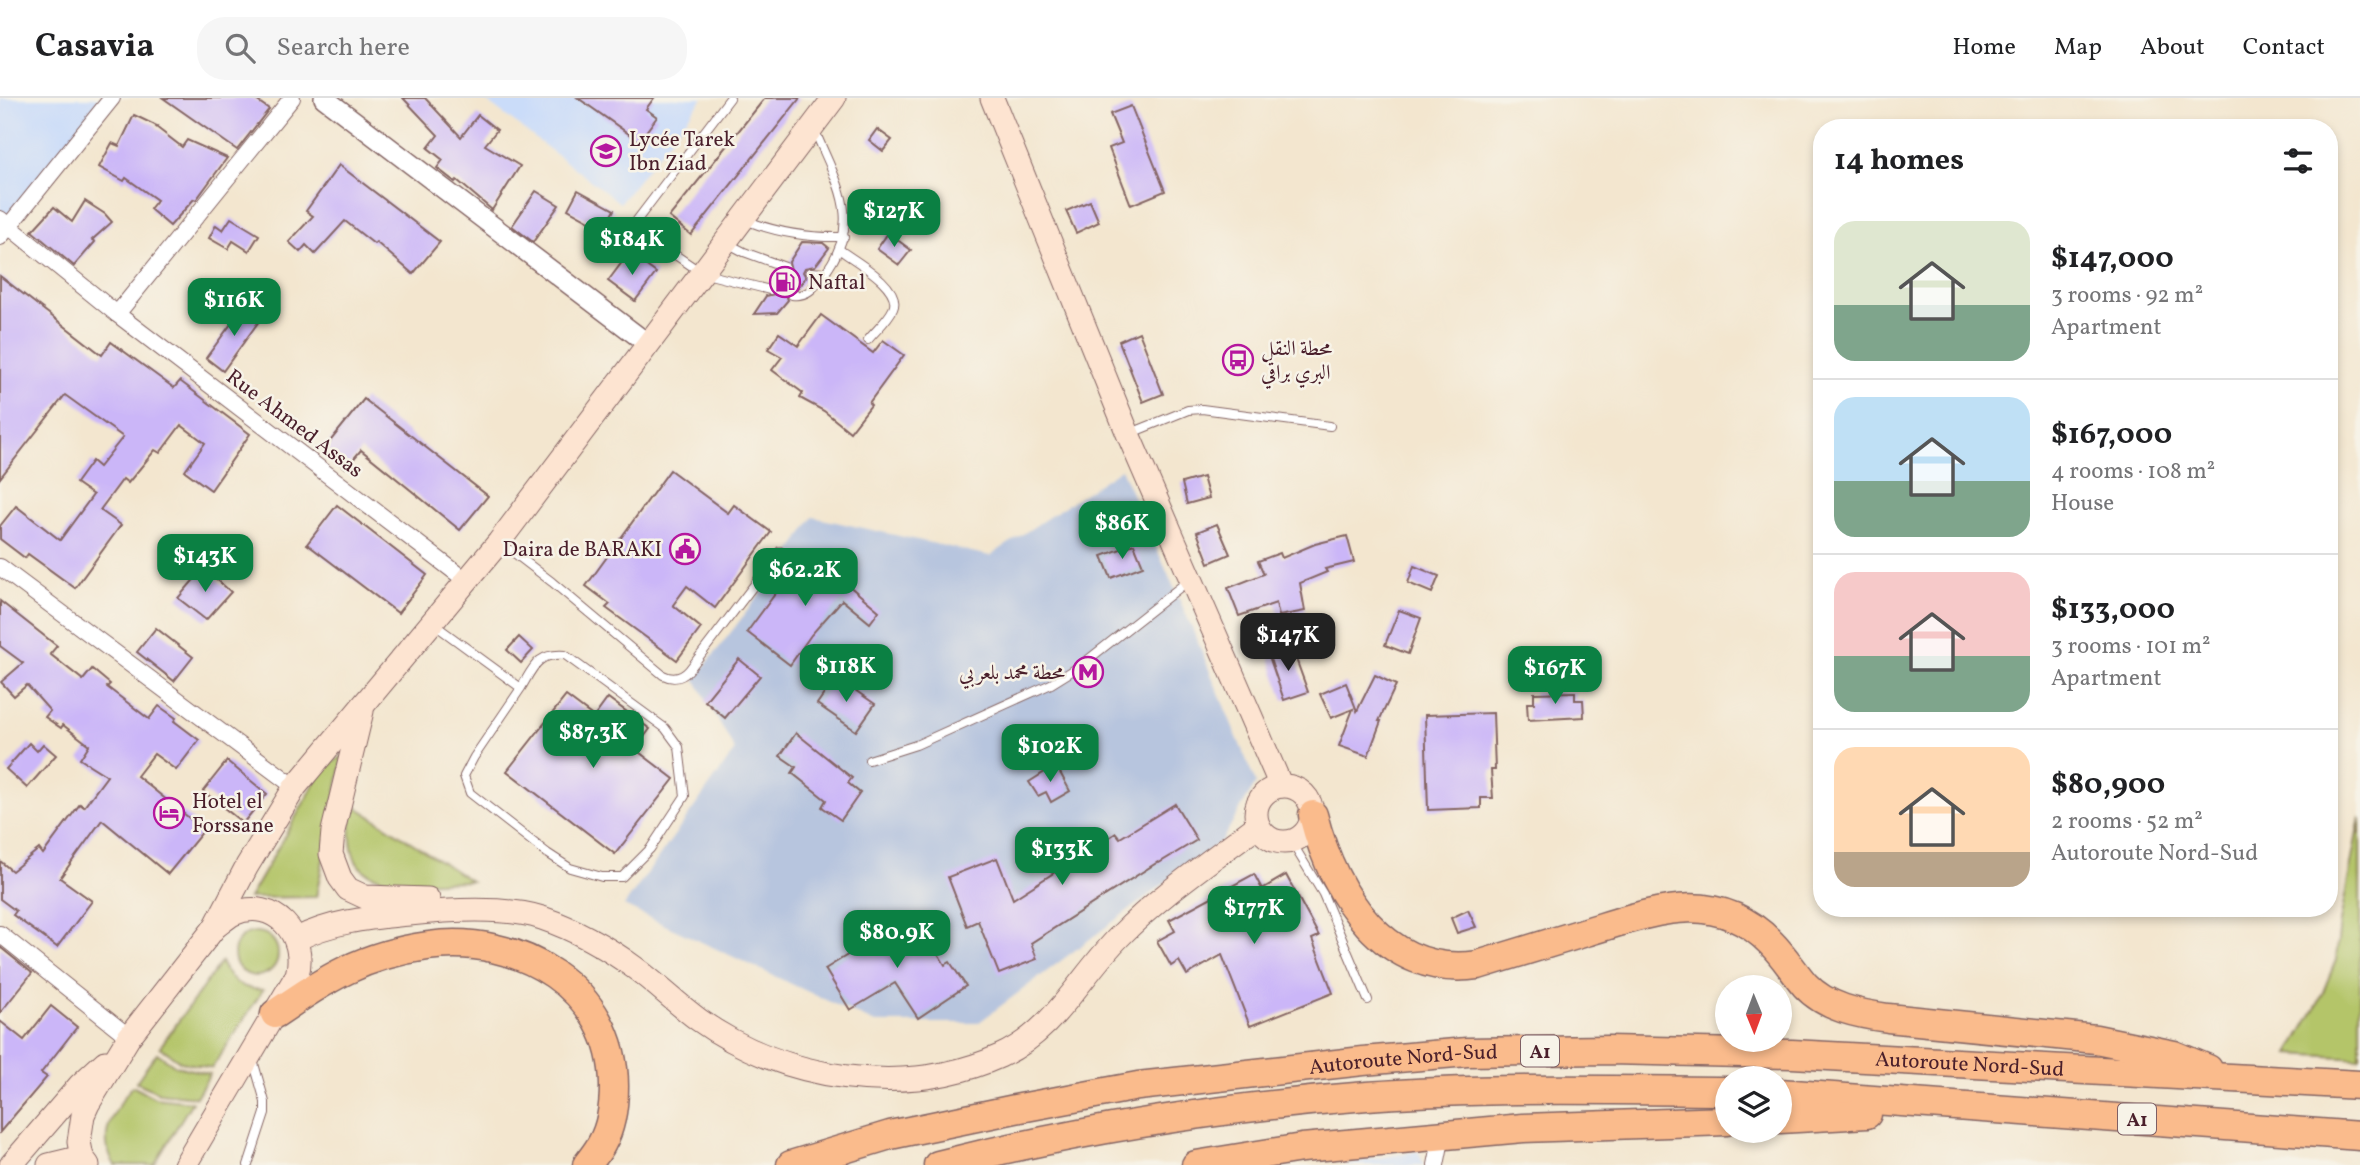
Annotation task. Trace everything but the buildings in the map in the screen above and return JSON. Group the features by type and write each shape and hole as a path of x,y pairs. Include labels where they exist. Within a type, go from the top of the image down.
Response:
{"highway":[{"path":"1313,815 1321,847 1346,897 1385,940 1413,958 1429,963 1462,967 1478,965 1645,914 1703,908 1729,914 1758,932 1771,943 1808,988 1817,996 1845,1010 1888,1018 2049,1032 2107,1041 2174,1055 2227,1077"},
{"path":"275,1014 331,976 368,959 429,945 494,947 531,959 562,978 587,1004 602,1030 614,1067 614,1102 611,1115 603,1142 587,1165"},
{"name":"Autoroute Nord-Sud","path":"791,1165 890,1135 1138,1086 1339,1063 1467,1052 1609,1049 1792,1054 2360,1085"},
{"name":"Autoroute Nord-Sud","path":"938,1165 1109,1129 1247,1108 1368,1096 1507,1091 1715,1091"},
{"name":"Autoroute Nord-Sud","path":"1792,1094 2360,1136"},
{"path":"1792,1118 1968,1106"},
{"path":"1196,1165 1302,1148 1523,1128 1715,1121"}],"main road":[{"path":"49,1165 85,1161 79,1142 83,1115 130,1037 215,927 247,866 295,787 499,542 834,98"},
{"path":"981,98 991,117 1003,128"},
{"path":"992,98 1128,434 1281,786"},
{"path":"364,705 333,831 331,854 340,878 348,889 365,897 495,904 541,918 608,950 635,968 702,1022 747,1048 797,1067 846,1077 896,1078 943,1074 1004,1054 1041,1030 1057,1014 1101,957 1140,917 1258,825"},
{"path":"1281,786 1300,790 1307,797 1313,815 1304,835 1281,842 1271,839 1258,825 1257,807 1261,798 1273,788 1281,786"},
{"path":"297,939 331,924 428,912 490,911 541,918"},
{"path":"185,1165 275,1014 297,975 301,961 297,939 284,922 267,912 234,914 215,927"},
{"path":"11,1165 80,1085 130,1037"},
{"path":"199,1165 211,1122"}],"street":[{"path":"3,227 112,98"},
{"path":"117,314 292,98"},
{"path":"324,98 648,344"},
{"name":"Rue Ahmed Assas","path":"3,227 467,581"},
{"path":"0,567 295,787"},
{"path":"0,934 130,1037"},
{"path":"1436,1165 1442,1135"}],"lane":[{"path":"730,98 637,223 639,232 702,273 770,290"},
{"path":"792,295 808,293 826,273 840,250 846,223 842,196 812,125"},
{"path":"742,219 798,235 844,237"},
{"path":"725,242 785,267"},
{"path":"840,250 887,285 893,293 893,308 868,340"},
{"path":"810,272 826,273"},
{"path":"1128,434 1188,410 1202,409 1330,426"},
{"path":"499,542 552,582 663,675 671,678 681,677 690,670 780,551"},
{"path":"869,760 916,745 1051,684 1080,666 1191,580"},
{"path":"432,623 522,688"},
{"path":"552,654 565,655 665,728 679,747 685,796 650,849 622,877 602,877 570,868 470,793 464,776 474,757 522,688 536,662 552,654"},
{"path":"1291,841 1323,894 1368,1000"},
{"path":"248,1165 265,1113 265,1102 251,1054"}],"shaded area":[{"path":"0,98 109,98 0,236"},
{"name":"Lycée Tarek Ibn Ziad","path":"482,98 703,98 620,203"},
{"path":"1121,469 1189,621 1256,783 1222,840 978,1023 875,1023 624,906 735,750 695,679 784,563 813,517 990,556"},
{"path":"1418,1151 1424,1165 1343,1165"}],"green space":[{"path":"343,756 316,897 249,898 320,771"},
{"path":"352,804 471,881 397,881 370,874 360,867 353,854 350,828"},
{"path":"2360,817 2360,1058 2289,1054 2319,1002 2336,960 2340,922"},
{"path":"256,932 271,939 278,954 271,969 256,976 241,969 234,954 241,939"},
{"path":"221,962 228,975 237,983 263,990 212,1068 181,1062 160,1047"},
{"path":"157,1053 176,1066 210,1074 196,1097 159,1093 136,1082"},
{"path":"132,1086 155,1098 192,1102 154,1165 115,1165 109,1154 107,1133 110,1123"}],"place":[{"name":"Lycée Tarek Ibn Ziad","path":"606,151"},
{"name":"Naftal","path":"785,282"},
{"name":"محطة النقل البري براقي","path":"1238,360"},
{"name":"Daira de BARAKI","path":"685,549"},
{"name":"محطة محمد بلعربي","path":"1088,672"},
{"name":"Hotel el Forssane","path":"169,813"}]}
